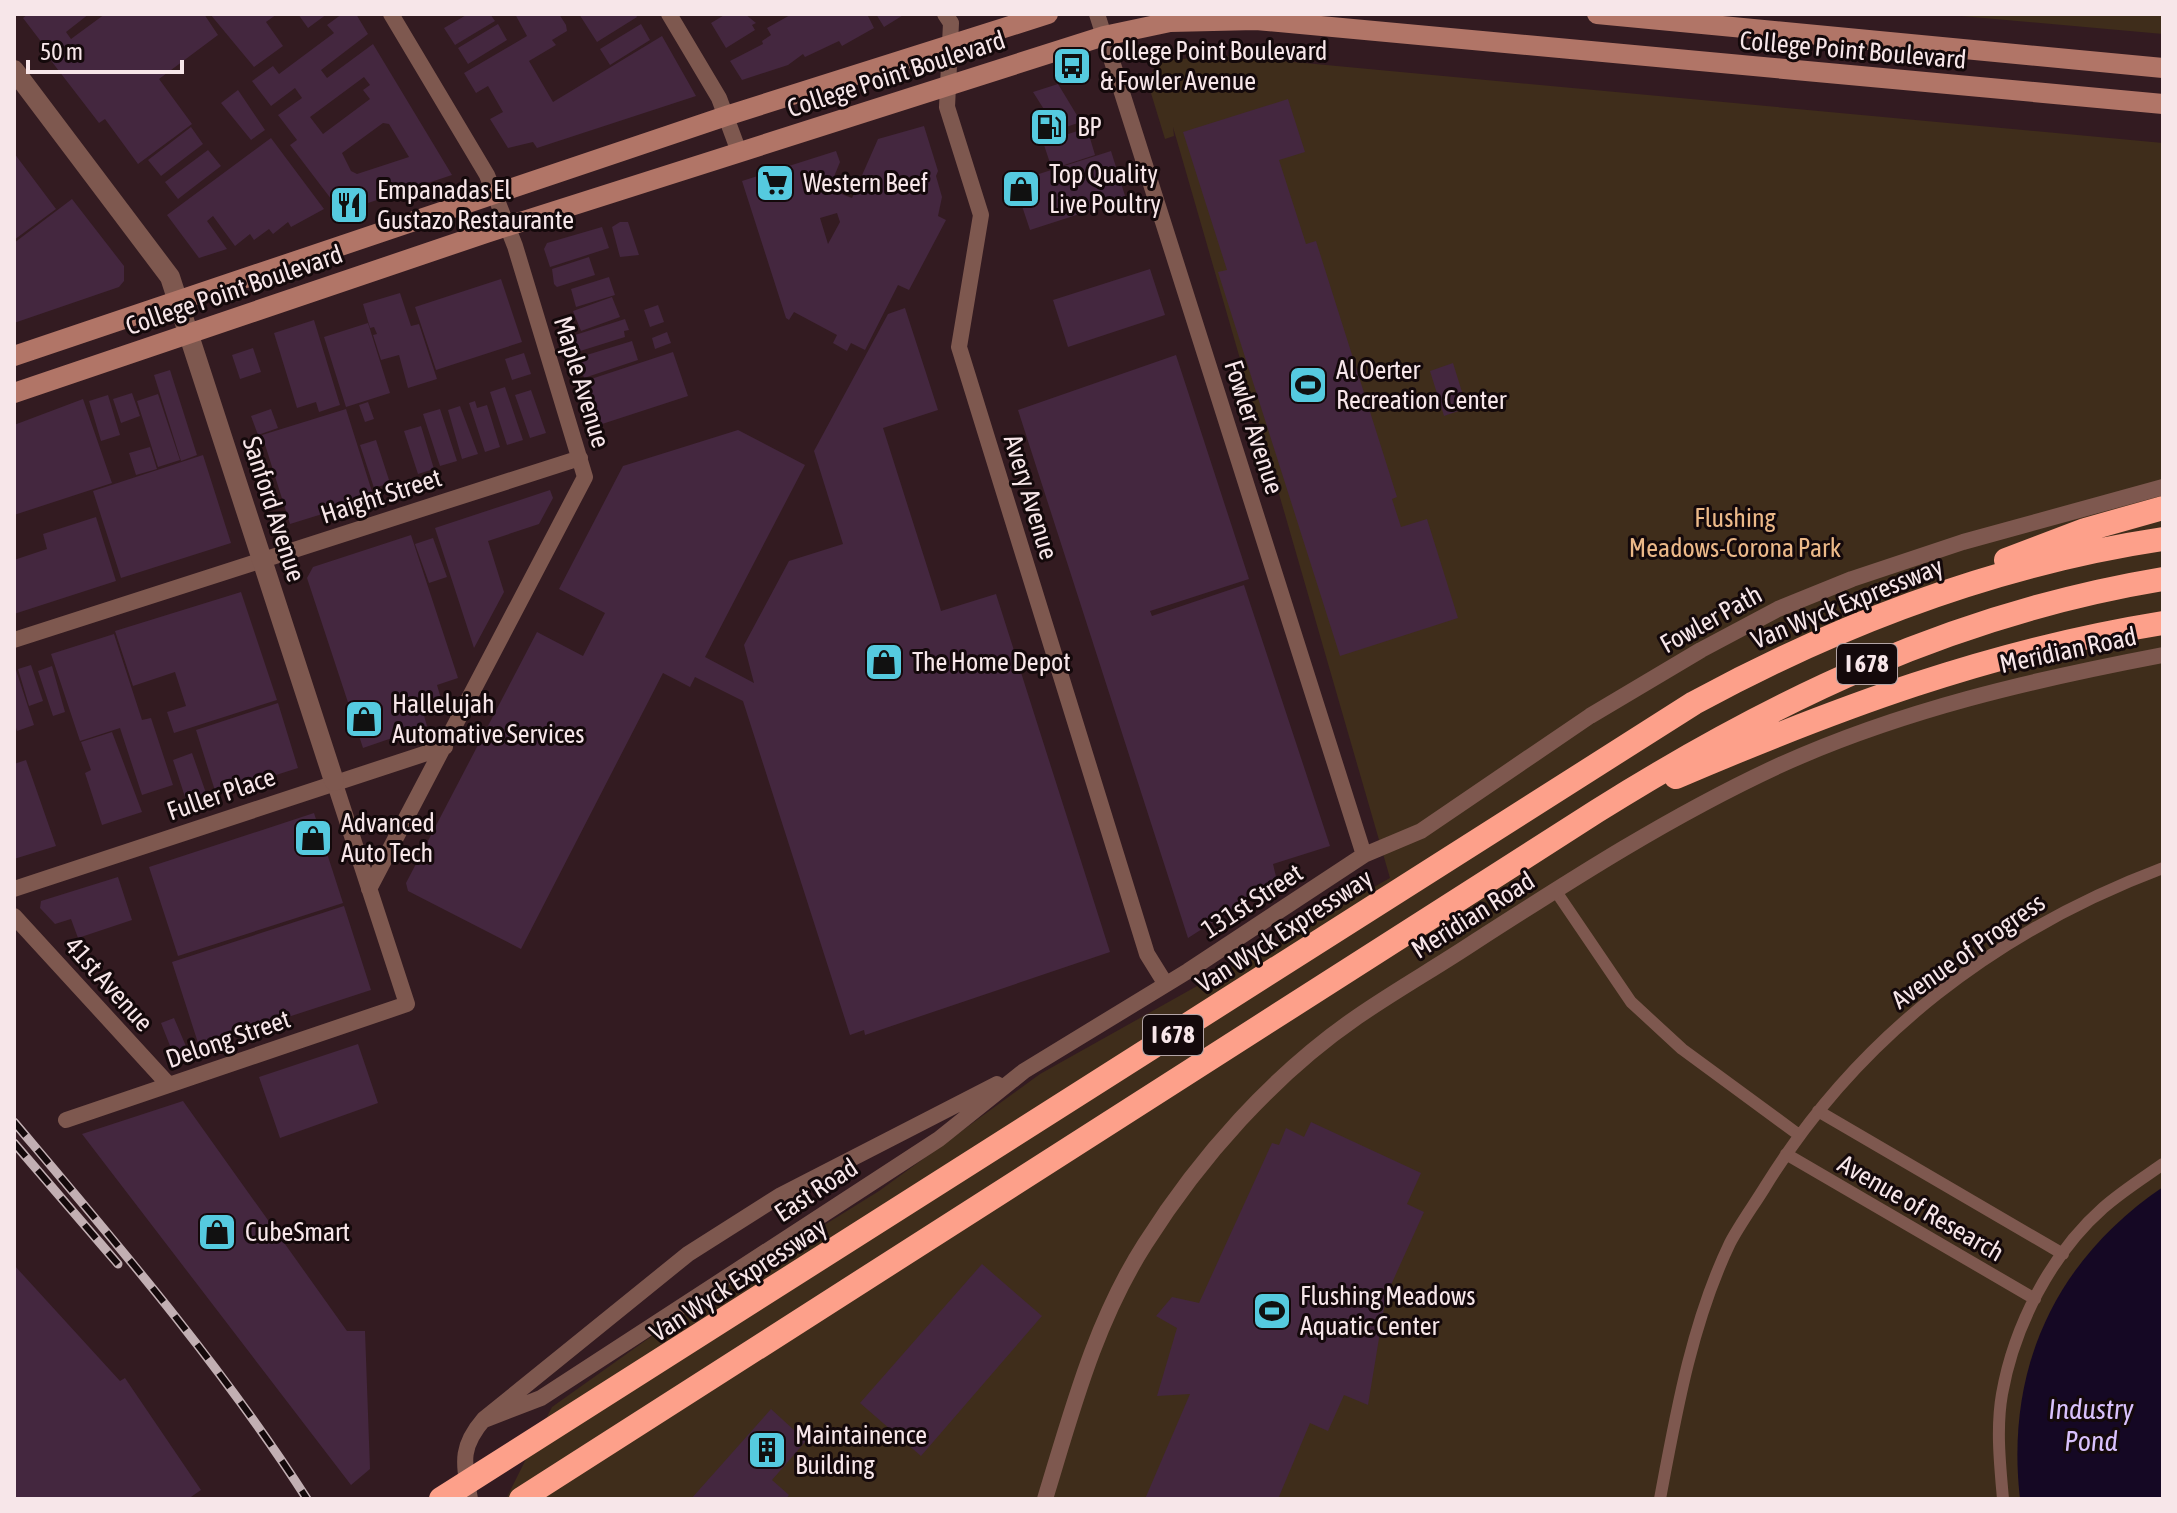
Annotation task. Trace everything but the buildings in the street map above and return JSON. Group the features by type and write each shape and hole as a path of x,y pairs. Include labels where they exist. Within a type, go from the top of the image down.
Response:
{"highway":[{"path":"1920,600 2050,542 2163,508"},
{"name":"Van Wyck Expressway","path":"441,1499 1665,720 1810,643 1920,600 2056,559 2163,539"},
{"name":"I 678","path":"521,1499 1597,811 1748,721 1870,663 2020,610 2163,579"},
{"path":"1597,811 1882,693 2030,649 2163,623"}],"main road":[{"name":"College Point Boulevard","path":"14,356 494,192 1048,14"},
{"name":"College Point Boulevard","path":"1597,14 2163,68"},
{"name":"College Point Boulevard","path":"14,393 507,226 1104,36 1170,22 1224,17 2163,104"}],"street":[{"name":"Maple Avenue","path":"369,889 585,477 507,226 487,175 391,14"},
{"path":"669,14 719,98 739,152"},
{"name":"Avery Avenue","path":"945,14 951,23 947,107 981,215 959,347 1147,954 1165,983"},
{"name":"Fowler Avenue","path":"1097,14 1364,855"},
{"name":"Sanford Avenue","path":"14,70 170,277 407,1004"},
{"name":"Haight Street","path":"14,640 580,458"},
{"name":"Fowler Path","path":"1364,855 1421,831 1590,716 1778,609 1852,579 1963,542 2163,487"},
{"name":"Meridian Road","path":"1045,1499 1091,1353 1144,1245 1217,1146 1270,1089 1353,1019 1663,825 1779,766 1865,731 1965,698 2163,655"},
{"name":"Fuller Place","path":"14,889 334,781 445,747"},
{"name":"131st Street","path":"1165,983 1364,855"},
{"name":"Avenue of Progress","path":"1660,1499 1682,1378 1725,1258 1786,1154 1848,1073 1912,1012 2047,920 2115,886 2163,868"},
{"path":"1555,890 1631,1002 1682,1049 1799,1135"},
{"name":"41st Avenue","path":"14,916 168,1084"},
{"name":"East Road","path":"484,1420 554,1390 939,1139 1024,1071 1165,983"},
{"name":"Delong Street","path":"66,1120 407,1004"},
{"path":"470,1499 463,1456 470,1435 484,1420 688,1254 844,1161 1024,1071"},
{"path":"1818,1111 2063,1254"},
{"name":"Avenue of Research","path":"1786,1154 2035,1299"},
{"path":"2003,1499 1999,1457 2002,1397 2014,1346 2035,1299 2063,1254 2103,1208 2163,1164"}],"green space":[{"path":"1939,14 2163,14 2163,34"},
{"name":"Flushing Meadows-Corona Park","path":"1218,55 2163,143 2163,1499 506,1499 552,1407 694,1306 879,1191 1040,1074 1390,878 1173,127 1174,136 1165,139 1147,80 1156,67 1155,62"}],"water":[{"name":"Industry Pond","path":"2163,1187 2163,1499 2020,1499 2017,1451 2021,1406 2030,1362 2045,1322 2066,1284 2093,1248 2125,1216"}],"railway":[{"path":"14,1122 204,1353 307,1499"},
{"path":"14,1143 118,1264"}],"place":[{"name":"College Point Boulevard & Fowler Avenue","path":"1072,66"},
{"name":"BP","path":"1049,127"},
{"name":"Western Beef","path":"775,183"},
{"name":"Top Quality Live Poultry","path":"1021,189"},
{"name":"Empanadas El Gustazo Restaurante","path":"349,205"},
{"name":"Al Oerter Recreation Center","path":"1308,385"},
{"name":"The Home Depot","path":"884,662"},
{"name":"Hallelujah Automative Services","path":"364,719"},
{"name":"Advanced Auto Tech","path":"313,838"},
{"name":"CubeSmart","path":"217,1232"},
{"name":"Flushing Meadows Aquatic Center","path":"1272,1311"},
{"name":"Maintainence Building","path":"767,1450"}]}
